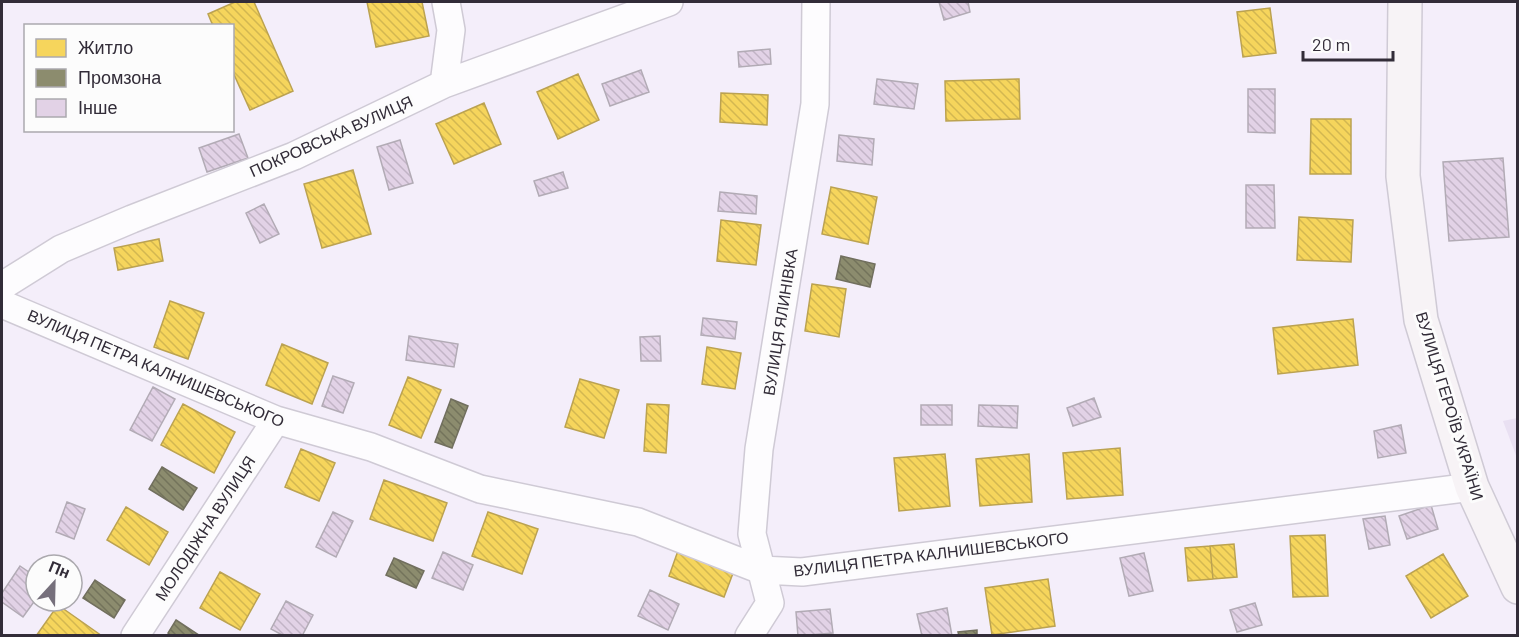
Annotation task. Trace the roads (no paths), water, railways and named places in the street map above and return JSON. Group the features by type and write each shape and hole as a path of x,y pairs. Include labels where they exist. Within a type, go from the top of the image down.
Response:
{"main road":[{"name":"ВУЛИЦЯ ГЕРОЇВ УКРАЇНИ","path":"1405,2 1403,176 1421,320 1472,487 1518,587"}],"street":[{"path":"444,84 451,30 446,2"},
{"name":"ПОКРОВСЬКА ВУЛИЦЯ","path":"2,286 61,249 294,156 444,84 669,2"},
{"name":"ВУЛИЦЯ ЯЛИНІВКА","path":"748,636 770,603 752,534 759,449 815,104 816,2"},
{"name":"ВУЛИЦЯ ПЕТРА КАЛНИШЕВСЬКОГО","path":"2,304 276,420 371,447 480,489 638,522 761,570 802,572 1472,487"},
{"name":"МОЛОДІЖНА ВУЛИЦЯ","path":"135,636 276,420"}]}
